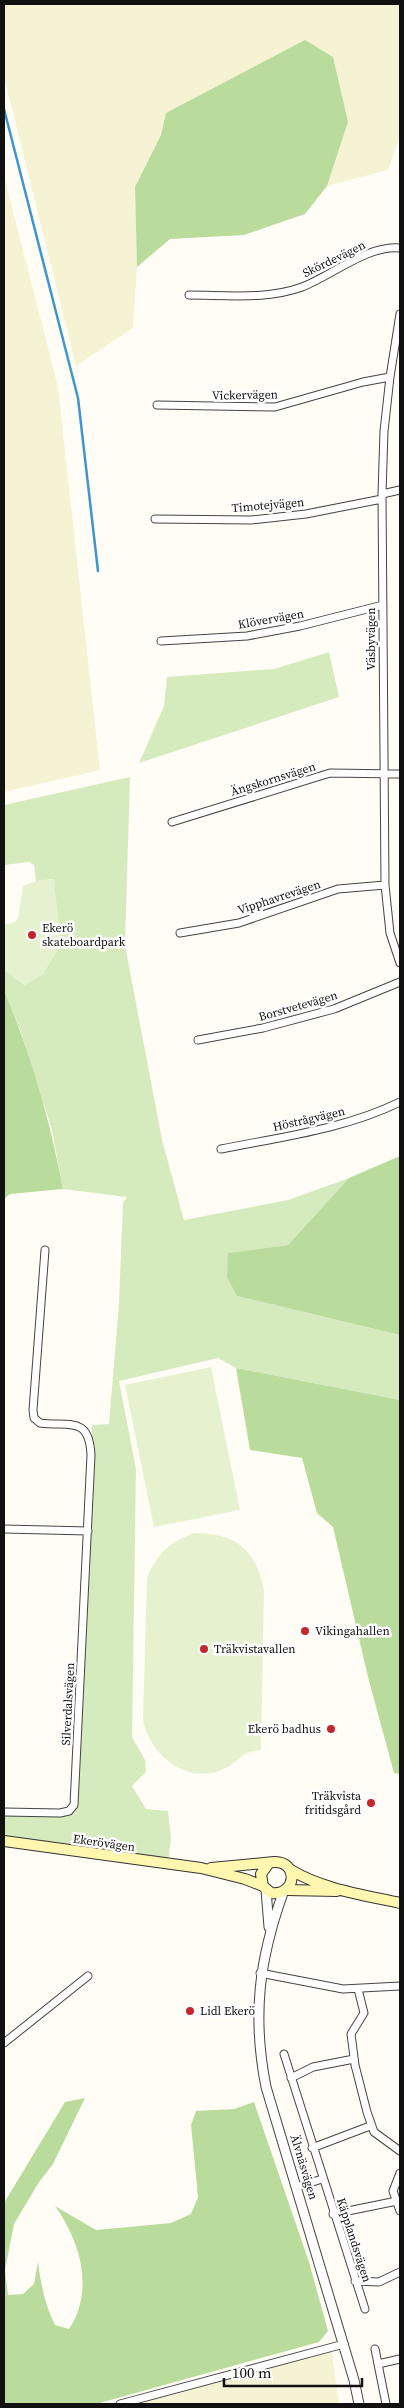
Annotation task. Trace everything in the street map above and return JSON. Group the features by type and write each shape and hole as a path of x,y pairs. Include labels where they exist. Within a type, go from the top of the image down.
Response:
{"main road":[{"name":"Ekerövägen","path":"4,1842 201,1868 245,1879 264,1888"},
{"name":"Ekerövägen","path":"201,1868 269,1863"},
{"path":"350,1892 285,1891 271,1893 264,1888 261,1874 269,1863 283,1863 300,1876 350,1892 400,1903"},
{"path":"285,1891 292,1880 291,1870"}],"street":[{"name":"Skördevägen","path":"188,295 264,294 301,287 378,250 400,248"},
{"name":"Väsbyvägen","path":"400,314 384,431 382,496 384,885 390,933 400,962"},
{"name":"Vickervägen","path":"157,405 275,407 363,382 390,377"},
{"name":"Timotejvägen","path":"155,519 251,520 306,514 400,490"},
{"name":"Klövervägen","path":"161,642 246,636 300,626 382,605"},
{"name":"Ängskornsvägen","path":"172,822 330,773 400,774"},
{"name":"Vipphavrevägen","path":"180,933 238,923 338,889 384,885"},
{"name":"Borstvetevägen","path":"198,1040 263,1028 334,1010 400,982"},
{"name":"Höstrågvägen","path":"221,1149 317,1131 382,1111 400,1102"},
{"name":"Silverdalsvägen","path":"4,1812 60,1813 69,1812 74,1805 88,1531 90,1439 85,1431 75,1425 40,1424 34,1418 33,1410 45,1250"},
{"path":"4,1529 88,1531"},
{"name":"Älvnäsvägen","path":"264,1888 269,1933"},
{"name":"Älvnäsvägen","path":"285,1891 269,1933 260,1973 259,2052 266,2087 344,2344 359,2404"},
{"path":"260,1973 343,1989 400,1986"},
{"path":"4,2043 88,1976"},
{"path":"358,1989 364,2013 351,2034 354,2059 370,2126 374,2132 400,2151"},
{"name":"Käpplandsvägen","path":"284,2054 364,2309"},
{"path":"291,2078 313,2067 354,2059"},
{"path":"312,2148 370,2126"},
{"path":"400,2173 393,2191 400,2211"},
{"path":"297,2187 322,2179"},
{"path":"333,2214 397,2201"},
{"path":"355,2281 379,2282 400,2272"},
{"path":"120,2404 344,2344"},
{"path":"374,2348 386,2404"},
{"path":"378,2364 400,2359"}],"shaded area":[{"path":"4,4 400,4 400,136 388,170 327,186 348,122 166,113 161,135 135,187 137,267 133,328 76,366 4,77"},
{"path":"4,176 58,387 100,770 4,792"},
{"path":"331,2346 339,2404 125,2404"}],"green space":[{"path":"305,40 333,57 348,122 327,186 305,214 244,235 170,239 137,267 135,187 161,135 166,113"},
{"path":"329,652 339,697 139,763 164,706 167,677 274,669"},
{"path":"130,777 125,945 162,1140 184,1220 288,1200 349,1178 288,1245 228,1253 237,1296 400,1335 400,1400 236,1368 218,1358 119,1381 136,1469 132,1737 145,1760 146,1772 132,1786 146,1809 168,1811 171,1838 168,1864 4,1841 4,1812 60,1813 74,1805 92,1425 109,1424 119,1304 123,1203 127,1197 63,1189 52,1130 21,1032 4,990 4,970 25,985 53,879 36,881 34,865 29,862 4,865 4,805"},
{"name":"Ekerö skateboardpark","path":"54,879 61,945 43,974 25,985 4,970 4,925 15,922 18,918 23,886 36,881"},
{"path":"4,990 39,1088 63,1189 10,1194 4,1199"},
{"path":"400,1156 400,1335 237,1296 227,1277 228,1253 288,1245 349,1178"},
{"path":"211,1367 240,1510 154,1527 125,1385"},
{"path":"236,1368 400,1400 400,1774 394,1773 368,1677 333,1527 317,1513 302,1458 250,1450"},
{"path":"195,1533 222,1537 242,1546 256,1564 264,1590 261,1750 249,1752 224,1769 210,1773 184,1770 172,1764 153,1745 143,1720 147,1578 155,1562 171,1544"},
{"path":"85,2098 53,2164 39,2182 14,2224 5,2270 8,2295 23,2294 34,2284 38,2262 44,2295 55,2325 69,2329 77,2314 83,2282 77,2250 64,2220 55,2206 96,2230 171,2223 191,2214 198,2197 191,2125 196,2111 234,2109 254,2102 309,2262 328,2331 319,2342 96,2404 4,2404 4,2203 65,2102"}],"waterway":[{"path":"4,109 78,398 98,571"}],"place":[{"name":"Ekerö skateboardpark","path":"32,935"},
{"name":"Vikingahallen","path":"305,1631"},
{"name":"Träkvistavallen","path":"204,1649"},
{"name":"Ekerö badhus","path":"331,1729"},
{"name":"Träkvista fritidsgård","path":"371,1803"},
{"name":"Lidl Ekerö","path":"190,2011"}]}
